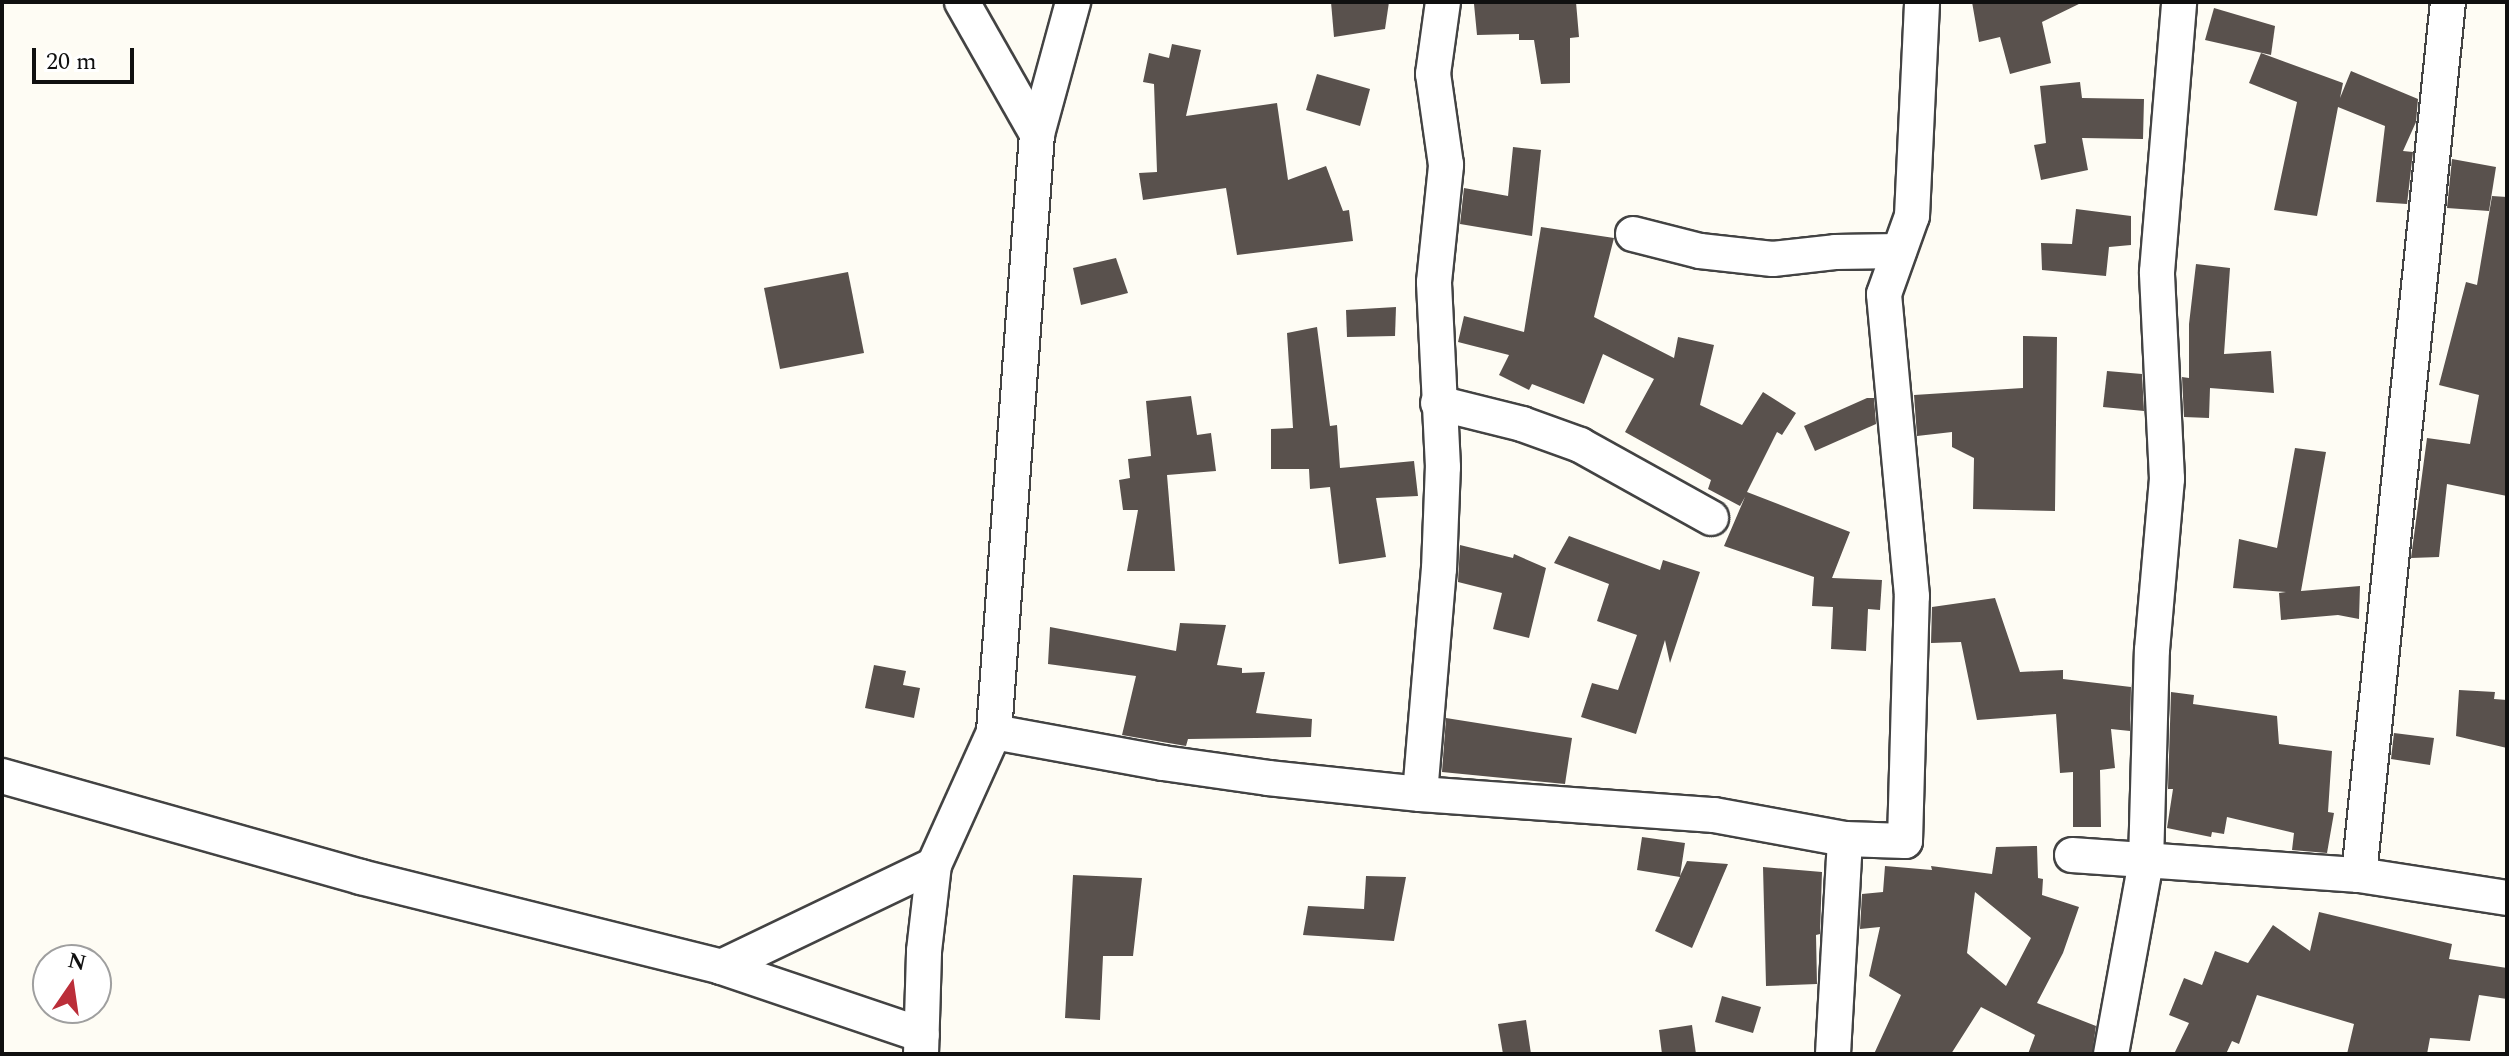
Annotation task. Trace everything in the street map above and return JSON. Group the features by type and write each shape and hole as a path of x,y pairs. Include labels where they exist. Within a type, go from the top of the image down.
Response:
{"street":[{"path":"962,2 1037,134"},
{"path":"2,776 361,877 721,967 921,1045 924,951 934,865 994,732 1037,134 1073,2"},
{"path":"1420,794 1439,569 1443,467 1434,282 1446,165 1433,74 1443,2"},
{"path":"994,732 1163,763 1420,794 1714,815 1845,839 1905,841 1912,596 1884,294 1912,216 1922,2"},
{"path":"2111,1054 2146,862 2152,650 2167,479 2157,272 2179,2"},
{"path":"2359,875 2448,2"},
{"path":"1633,234 1700,251 1773,259 1835,252 1899,251"},
{"path":"1438,403 1522,424 1580,445 1711,518"},
{"path":"1833,1054 1845,839"},
{"path":"2072,855 2359,875 2507,898"},
{"path":"721,967 934,865"}],"building":[{"path":"1331,2 1389,2 1385,29 1334,37"},
{"path":"1576,2 1579,37 1570,38 1570,83 1541,84 1534,40 1519,40 1519,34 1477,35 1474,4"},
{"path":"1972,2 2083,2 2042,22 2051,63 2010,74 2000,37 1979,42"},
{"path":"2214,8 2275,26 2271,55 2205,40"},
{"path":"1172,44 1201,50 1186,116 1277,103 1288,180 1326,166 1343,211 1349,210 1353,241 1237,255 1226,188 1143,200 1139,173 1157,172 1154,84 1143,82 1149,53 1169,58"},
{"path":"2261,53 2343,83 2340,98 2351,71 2418,99 2416,122 2403,151 2413,152 2407,204 2376,202 2385,126 2338,107 2317,216 2274,210 2297,102 2249,83"},
{"path":"1317,74 1370,89 1360,126 1306,110"},
{"path":"2080,82 2082,98 2144,99 2143,139 2082,138 2088,170 2041,180 2034,145 2046,143 2040,86"},
{"path":"1513,147 1541,150 1532,236 1460,224 1464,188 1508,196"},
{"path":"2452,159 2496,167 2489,211 2447,208"},
{"path":"2492,196 2507,197 2507,496 2447,484 2439,557 2411,558 2427,438 2470,444 2479,395 2439,385 2466,282 2477,285"},
{"path":"2076,209 2131,216 2131,245 2109,247 2106,276 2042,270 2041,243 2072,244"},
{"path":"1541,227 1614,238 1594,317 1674,358 1678,337 1714,345 1700,405 1742,425 1763,392 1796,413 1782,435 1777,432 1747,492 1850,532 1832,578 1882,580 1880,610 1868,609 1866,651 1831,649 1833,607 1812,606 1814,577 1724,546 1745,497 1740,506 1708,489 1711,480 1625,432 1654,379 1603,354 1584,404 1532,384 1529,390 1499,375 1509,355 1458,342 1464,316 1524,332"},
{"path":"1116,258 1128,293 1081,305 1073,268"},
{"path":"2196,264 2230,268 2224,354 2271,351 2274,393 2210,388 2209,418 2184,417 2182,377 2189,378 2189,324"},
{"path":"848,272 864,353 780,369 764,288"},
{"path":"1396,307 1395,336 1347,337 1346,310"},
{"path":"1317,327 1330,426 1337,425 1340,468 1414,461 1418,496 1376,498 1386,557 1339,564 1330,487 1310,489 1309,469 1271,469 1271,429 1293,428 1287,333"},
{"path":"2023,336 2057,337 2055,511 1973,509 1974,458 1952,447 1952,432 1917,436 1914,395 2023,388"},
{"path":"2107,371 2142,374 2144,411 2103,407"},
{"path":"1191,396 1197,435 1211,433 1216,471 1167,475 1175,571 1127,571 1138,510 1123,510 1119,480 1130,478 1128,459 1151,456 1146,401"},
{"path":"1867,398 1874,398 1876,424 1815,451 1804,426"},
{"path":"2295,448 2326,452 2301,591 2360,586 2359,619 2338,615 2281,620 2279,593 2286,592 2233,588 2239,539 2277,548"},
{"path":"1569,536 1660,570 1663,560 1700,572 1670,663 1665,640 1636,734 1581,717 1592,683 1618,690 1637,635 1597,621 1609,584 1554,563"},
{"path":"1460,545 1513,558 1514,554 1546,568 1529,638 1493,629 1502,593 1458,582"},
{"path":"1995,598 2020,672 2063,670 2063,679 2131,687 2130,731 2111,729 2115,768 2100,770 2101,827 2073,827 2073,772 2060,773 2056,714 1977,720 1961,642 1931,643 1932,607"},
{"path":"1180,623 1226,625 1217,665 1242,668 1242,673 1265,672 1256,713 1312,719 1311,737 1188,739 1186,746 1122,735 1136,676 1048,664 1050,627 1176,651"},
{"path":"874,665 906,671 903,685 920,688 914,718 865,708"},
{"path":"2459,690 2495,692 2494,699 2507,700 2507,748 2456,736"},
{"path":"2171,692 2194,695 2193,704 2277,716 2279,744 2332,751 2328,812 2334,813 2327,853 2292,850 2294,833 2227,817 2224,834 2212,832 2211,837 2167,828 2173,789 2168,789"},
{"path":"1446,718 1572,738 1565,784 1442,772"},
{"path":"2394,733 2434,738 2430,765 2391,759"},
{"path":"1642,837 1685,843 1680,876 1687,861 1728,864 1692,948 1655,931 1680,877 1637,870"},
{"path":"2037,846 2038,878 2043,879 2042,895 2079,907 2063,953 2037,1003 2096,1026 2092,1054 2028,1054 2035,1035 1981,1007 1951,1054 1874,1054 1901,995 1869,976 1880,927 1860,929 1862,894 1883,892 1885,866 1932,870 1931,866 1992,874 1996,847","holes":["1975,892 2031,938 2006,986 1967,953"]},
{"path":"1763,867 1822,872 1820,934 1816,935 1817,984 1766,986"},
{"path":"1073,875 1142,878 1133,956 1103,956 1100,1020 1065,1018"},
{"path":"1366,876 1406,877 1394,941 1303,935 1308,906 1364,909"},
{"path":"2319,912 2452,944 2449,959 2507,968 2507,999 2479,995 2470,1041 2430,1038 2427,1054 2347,1054 2354,1024 2257,995 2239,1044 2232,1041 2226,1054 2174,1054 2189,1023 2169,1015 2184,978 2202,985 2215,951 2248,963 2273,925 2310,951"},
{"path":"1722,996 1761,1007 1753,1033 1715,1022"},
{"path":"1526,1020 1531,1054 1503,1054 1498,1024"},
{"path":"1692,1025 1696,1054 1662,1054 1659,1030"}]}
